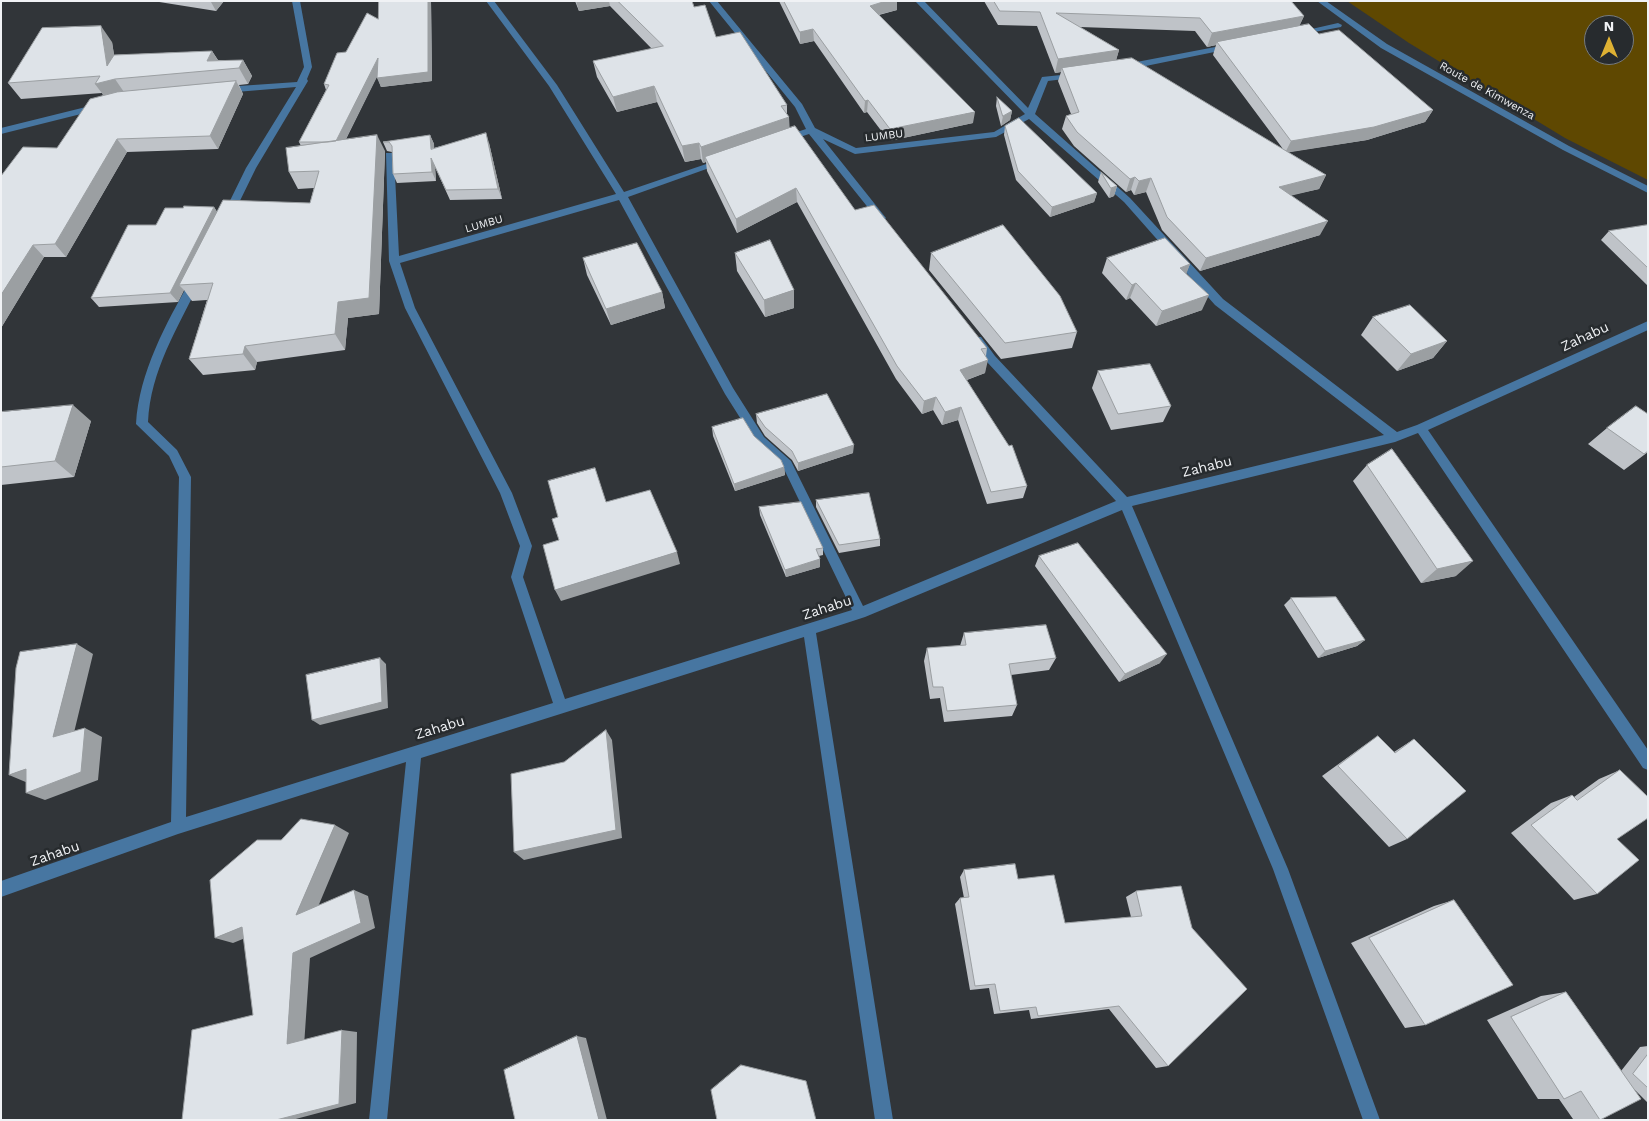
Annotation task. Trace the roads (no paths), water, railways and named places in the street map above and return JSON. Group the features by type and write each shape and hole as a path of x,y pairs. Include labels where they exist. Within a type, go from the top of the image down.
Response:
{"street":[{"path":"296,1 308,67 300,84"},
{"path":"490,1 553,85 622,196 729,391 760,440 787,464 860,613"},
{"path":"714,1 799,106 811,130 890,230"},
{"path":"918,1 1030,115 1127,200 1219,302 1395,437"},
{"name":"Route de Kimwenza","path":"1321,1 1384,46 1566,148 1648,190"},
{"path":"1289,35 1338,25"},
{"path":"1116,69 1241,44"},
{"path":"1030,115 1045,79 1090,73"},
{"path":"218,91 300,84 304,81 251,168 221,229"},
{"path":"1,131 107,105"},
{"name":"LUMBU","path":"811,130 855,151 996,134 1030,115"},
{"path":"773,144 811,130"},
{"path":"389,154 394,261 410,308 506,493 526,546 517,577 561,706"},
{"name":"LUMBU","path":"394,261 622,196 726,160"},
{"path":"178,827 185,477 173,453 142,424 143,404 153,366 199,273"},
{"name":"Zahabu","path":"1,889 178,827 860,613 1125,503 1395,437 1422,428 1648,324"},
{"path":"969,329 992,359 1125,503 1280,869 1372,1120"},
{"path":"1422,428 1648,762"},
{"path":"809,629 884,1120"},
{"path":"378,1120 414,752"}]}
